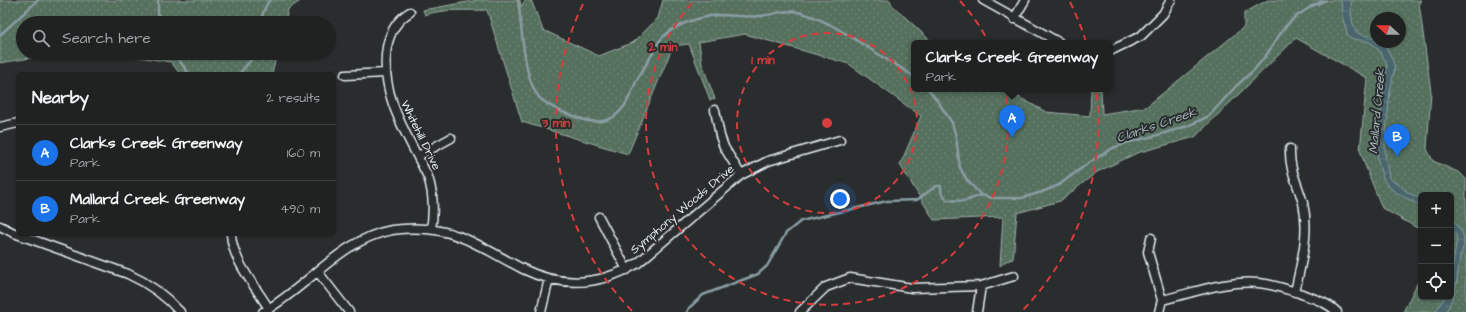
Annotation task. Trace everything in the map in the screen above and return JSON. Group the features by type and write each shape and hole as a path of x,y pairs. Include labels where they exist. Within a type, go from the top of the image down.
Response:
{"street":[{"path":"982,0 1054,40"},
{"path":"1014,19 1025,0"},
{"path":"1113,50 1141,36 1163,14 1171,0"},
{"name":"Whitehill Drive","path":"410,12 397,23 390,35 386,52 387,87 395,112 432,187 434,200 431,229"},
{"path":"345,75 386,73"},
{"path":"715,110 720,136 724,147 741,174"},
{"path":"0,127 16,123"},
{"path":"418,156 451,138"},
{"name":"Symphony Woods Drive","path":"266,310 287,297 347,249 377,234 391,230 408,228 431,229 458,236 524,269 549,279 578,282 603,279 627,270 650,254 741,174 768,161 840,140"},
{"path":"1290,149 1291,168 1303,204 1305,220 1303,254 1295,292"},
{"path":"599,217 627,270"},
{"path":"0,226 16,234"},
{"path":"22,236 142,280 158,291 180,312"},
{"path":"231,236 238,259 266,310"},
{"path":"1152,238 1148,252 1162,300 1159,312"},
{"path":"318,272 349,312"},
{"path":"800,312 826,287 850,278 912,288 981,286 1014,276"},
{"path":"541,312 549,279"},
{"path":"1162,300 1226,284 1258,283 1272,285 1295,292 1324,303 1337,312"},
{"path":"976,312 981,286"}],"green space":[{"path":"0,0 302,0 288,9 286,16 16,16 16,60 18,60 0,63"},
{"path":"478,0 520,0 521,7 525,0 531,0 543,30 599,56 634,42 658,18 663,0 890,0 892,5 930,40 911,40 911,92 1009,92 1046,112 1090,116 1091,92 1101,92 1102,114 1146,107 1244,27 1244,13 1268,0 1421,0 1419,3 1431,92 1427,149 1433,161 1460,173 1466,179 1466,312 1403,312 1418,282 1418,300 1454,300 1454,192 1418,192 1418,228 1382,208 1360,150 1367,78 1296,38 1195,137 1137,153 1097,172 1060,201 1017,213 1013,259 1006,261 1000,266 1003,217 934,220 900,165 921,116 849,64 745,34 699,42 702,64 715,99 710,100 689,44 673,46 628,154 522,122 487,10 440,11 425,15 423,10"},
{"path":"158,60 275,60 272,72 178,72 171,62"}],"water":[{"path":"1341,0 1352,0 1351,7 1353,25 1357,32 1370,36 1370,42 1352,39 1348,36 1342,16"},
{"path":"1377,48 1386,48 1390,54 1395,67 1390,91 1385,141 1385,155 1389,178 1398,183 1407,192 1418,198 1418,204 1395,192 1387,185 1382,176 1378,161 1377,145 1387,65"},
{"path":"1454,222 1461,231 1464,244 1454,293 1454,258 1457,239 1454,233"},
{"path":"1443,300 1452,300 1445,312 1435,312"}],"waterway":[{"name":"Clarks Creek","path":"21,16 38,0"},
{"name":"Clarks Creek","path":"158,0 159,16"},
{"name":"Clarks Creek","path":"262,16 266,5 270,0"},
{"name":"Clarks Creek","path":"518,0 524,52 530,80 535,91 541,99 553,108 580,119 590,121 604,121 613,117 621,110 659,41 664,36 676,27 683,24 713,16 755,17 788,11 809,15 830,24 911,75"},
{"name":"Clarks Creek","path":"930,92 952,123 956,137 960,168 967,180 981,195 992,198 1022,198 1059,185 1087,164 1111,149 1126,143 1188,126 1209,116 1236,86 1254,70 1267,54 1284,28 1295,17 1312,6 1326,0"},
{"name":"Clarks Creek","path":"0,35 16,20"},
{"name":"Clarks Creek","path":"179,60 188,72"},
{"name":"Clarks Creek","path":"241,72 251,60"},
{"path":"687,312 689,308 703,295 758,274 767,266 786,233 801,221 887,201 917,200 936,186 941,186 941,192 947,200 965,201 981,195"}],"place":[{"name":"Clarks Creek Greenway","path":"1012,138"},
{"name":"Mallard Creek Greenway","path":"1397,157"}],"water label":[{"name":"Mallard Creek","path":"1376,111"}]}
